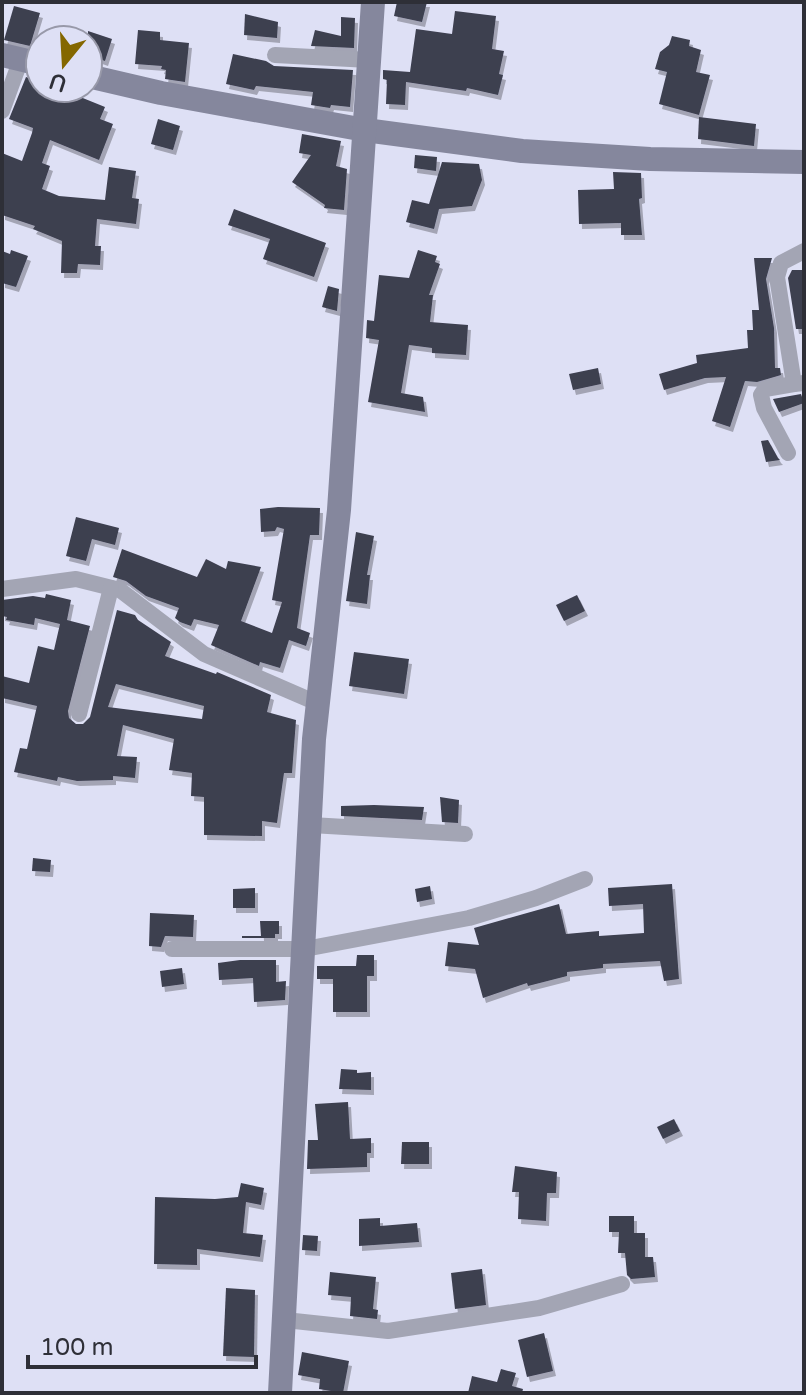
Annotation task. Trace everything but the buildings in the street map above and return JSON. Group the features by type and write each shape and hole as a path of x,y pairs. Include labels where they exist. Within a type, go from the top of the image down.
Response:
{"street":[{"path":"280,1393 317,703 339,510 373,2"},
{"path":"275,55 369,60"},
{"path":"4,102 21,59"},
{"path":"104,80 365,130 522,151 650,159 804,162"},
{"path":"788,453 764,408 761,395 765,389 799,384 777,271 786,258 804,251"},
{"path":"2,589 76,579 120,590 204,654 317,703"},
{"path":"79,714 111,588"},
{"path":"311,825 465,834"},
{"path":"172,949 305,949 469,918 585,879"},
{"path":"285,1320 388,1331 539,1308 622,1284"}]}
